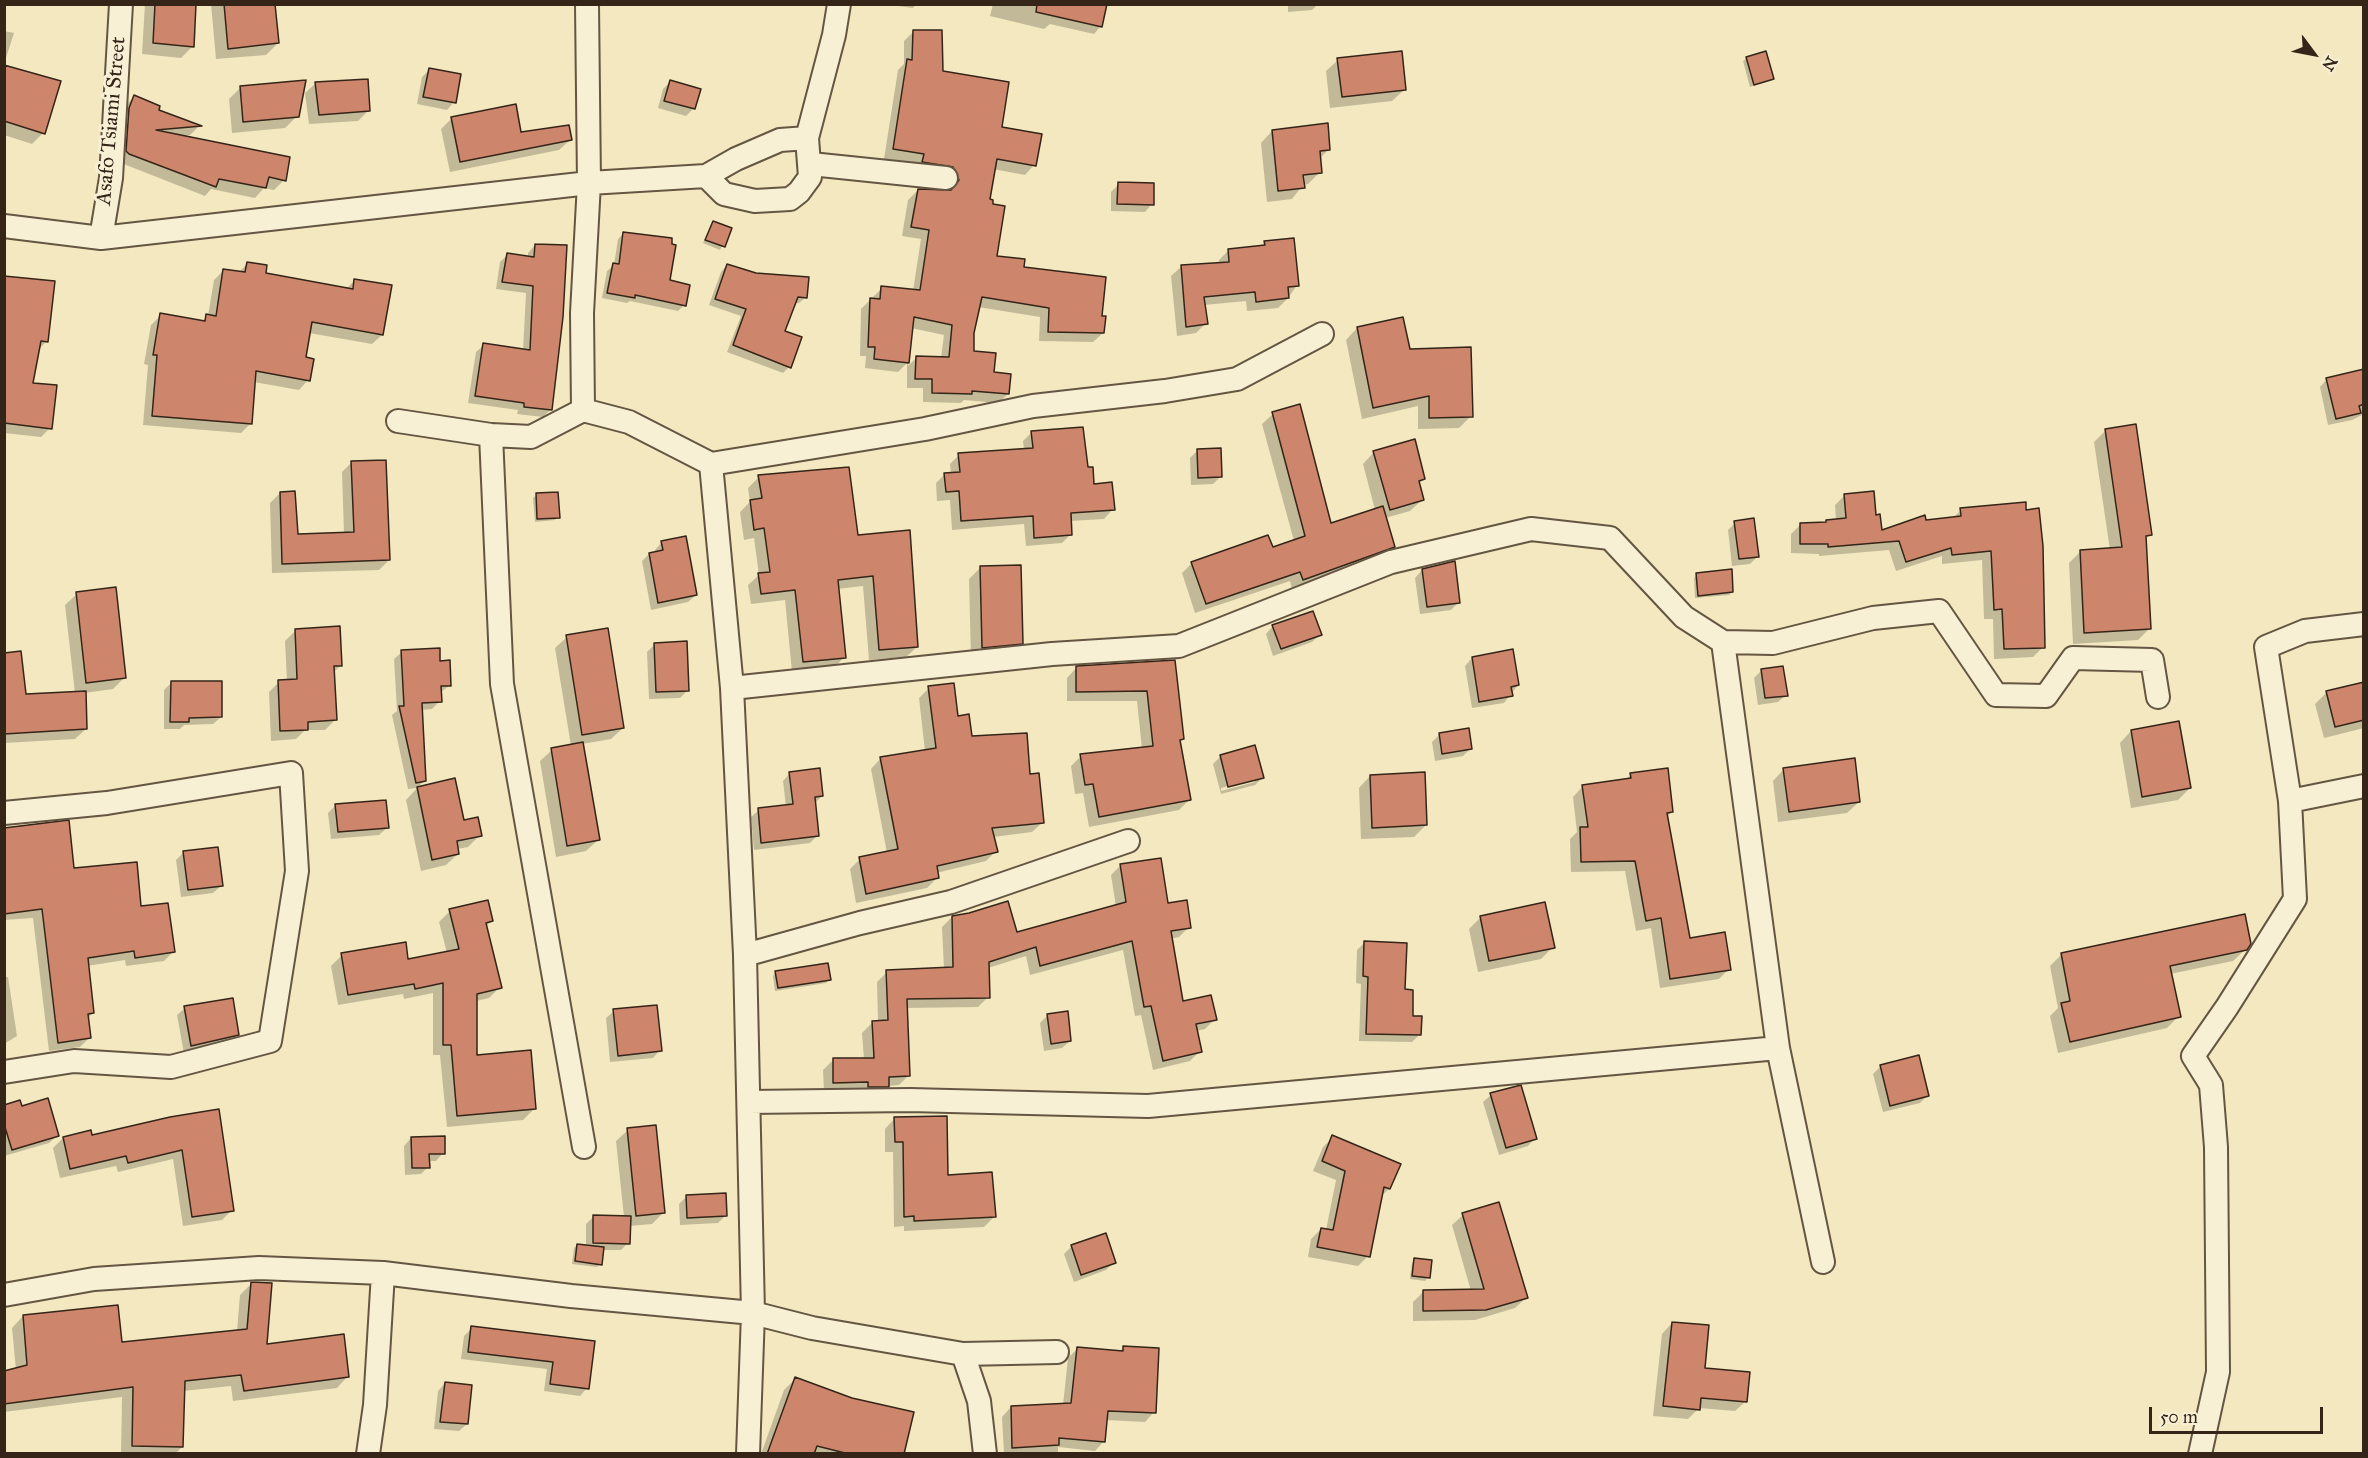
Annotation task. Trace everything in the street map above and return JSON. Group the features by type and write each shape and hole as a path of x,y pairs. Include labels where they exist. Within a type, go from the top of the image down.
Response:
{"street":[{"name":"Asafo Tsiami Street","path":"101,238 111,178 121,4"},
{"path":"583,410 582,313 588,183 587,4"},
{"path":"706,176 724,194 755,201 790,199 799,192 810,177 811,164 807,138 834,35 839,4"},
{"path":"4,226 101,238 588,183 706,176 736,159 780,140 807,138"},
{"path":"811,164 946,178"},
{"path":"398,421 491,435 531,437 583,410 629,422 711,464 925,429 1033,406 1165,391 1237,379 1322,334"},
{"path":"491,435 502,684 584,1147"},
{"path":"711,464 732,688 745,955 753,1312 748,1454"},
{"path":"732,688 1052,654 1179,646 1391,562 1531,529 1610,538 1684,617 1723,642 1773,643 1873,618 1939,611 1996,694 2046,696 2073,658 2152,660 2158,697"},
{"path":"2200,1454 2218,1372 2216,1159 2211,1085 2193,1056 2295,899 2290,801 2266,647 2305,632 2364,624"},
{"path":"1723,642 1778,1048 1823,1262"},
{"path":"4,813 107,803 291,773 297,871 270,1041 171,1067 74,1061 4,1072"},
{"path":"2290,801 2364,786"},
{"path":"745,955 861,923 951,902 1128,842"},
{"path":"748,1102 910,1100 1148,1106 1778,1048"},
{"path":"4,1295 94,1279 259,1268 382,1273 582,1297 753,1312 812,1328 963,1353 1057,1352"},
{"path":"368,1454 375,1405 382,1273"},
{"path":"963,1353 979,1401 985,1454"}],"building":[{"path":"155,4 196,4 194,47 153,43"},
{"path":"224,4 275,4 279,43 228,49"},
{"path":"1037,4 1107,4 1102,27 1036,12"},
{"path":"913,30 942,30 943,71 1009,82 1002,127 1042,134 1036,166 997,159 990,199 993,200 993,204 1005,206 997,256 1025,259 1024,267 1106,277 1102,316 1106,316 1104,333 1048,332 1049,308 982,297 974,333 974,351 996,353 994,372 1011,374 1009,394 972,391 972,394 932,393 932,379 915,379 916,356 949,357 952,325 914,317 909,363 874,359 875,347 868,347 870,298 880,299 881,286 920,290 929,230 911,227 918,189 951,190 959,180 953,167 922,162 924,154 893,149 907,59 912,60"},
{"path":"1402,51 1406,90 1342,97 1337,58"},
{"path":"1766,51 1774,79 1754,85 1746,57"},
{"path":"4,65 61,81 45,134 4,121"},
{"path":"429,68 461,74 456,103 423,97"},
{"path":"368,79 370,111 319,115 315,82"},
{"path":"306,80 299,117 243,122 240,86"},
{"path":"670,80 701,89 695,109 664,101"},
{"path":"134,95 160,106 159,110 202,126 156,130 290,157 286,181 269,177 266,188 219,179 216,187 129,154 126,151 129,108"},
{"path":"516,104 521,132 569,125 572,140 460,162 451,117"},
{"path":"1328,123 1330,150 1320,151 1322,173 1303,175 1305,188 1278,191 1272,130"},
{"path":"1118,182 1154,183 1154,205 1117,204"},
{"path":"713,221 732,228 725,247 705,240"},
{"path":"623,232 672,238 672,244 676,245 670,280 690,285 686,306 635,295 635,298 607,293 613,263 619,264"},
{"path":"1294,238 1299,286 1288,287 1289,298 1256,302 1255,292 1204,297 1208,324 1186,327 1181,265 1229,262 1228,249 1265,245 1264,241"},
{"path":"535,244 567,245 563,317 552,410 524,407 524,403 475,396 483,343 530,350 533,286 502,282 507,253 534,257"},
{"path":"247,262 267,265 266,273 353,289 354,279 392,285 383,335 312,322 306,357 314,359 310,381 256,371 252,424 152,416 157,355 153,355 160,313 205,321 206,314 216,316 223,269 245,272"},
{"path":"727,264 756,273 809,277 807,298 798,297 785,331 802,337 791,368 733,345 746,309 715,299"},
{"path":"4,276 55,281 48,342 41,341 33,383 57,385 52,429 4,423"},
{"path":"1403,317 1410,349 1471,347 1473,417 1429,418 1429,396 1373,408 1357,327"},
{"path":"2364,369 2364,404 2359,406 2361,413 2336,419 2326,378"},
{"path":"1300,404 1331,523 1383,506 1395,547 1303,580 1300,572 1206,604 1191,562 1268,535 1273,547 1305,536 1272,412"},
{"path":"2136,424 2152,535 2146,536 2151,629 2084,633 2080,550 2122,547 2105,429"},
{"path":"1083,427 1088,467 1093,467 1094,484 1112,482 1115,510 1071,513 1072,535 1034,538 1033,516 961,521 959,491 946,492 944,473 960,472 958,453 1033,448 1031,431"},
{"path":"1415,439 1425,479 1419,481 1424,500 1390,510 1373,451"},
{"path":"1221,448 1222,477 1198,478 1197,449"},
{"path":"386,460 390,560 282,564 280,492 295,491 298,534 354,532 351,461"},
{"path":"849,467 858,535 910,530 918,647 879,650 873,576 838,580 846,658 803,662 795,590 761,594 758,573 770,572 764,528 754,530 750,500 762,498 758,475"},
{"path":"1874,491 1876,515 1880,514 1882,530 1925,515 1926,520 1961,516 1960,508 2026,502 2026,510 2039,508 2043,546 2045,648 2004,649 2002,609 1994,610 1991,551 1952,555 1951,548 1906,562 1899,541 1828,547 1828,544 1800,544 1800,523 1826,522 1826,520 1846,518 1844,494"},
{"path":"558,492 560,518 537,519 536,493"},
{"path":"1754,518 1759,557 1739,559 1734,521"},
{"path":"686,536 697,595 658,603 649,553 663,550 661,541"},
{"path":"1455,561 1460,603 1427,607 1422,569"},
{"path":"1021,565 1023,644 982,648 980,566"},
{"path":"1732,569 1733,592 1698,596 1696,573"},
{"path":"116,587 126,678 86,683 76,592"},
{"path":"1313,611 1322,635 1281,649 1272,625"},
{"path":"340,626 342,666 334,666 337,720 308,722 308,730 280,731 278,680 297,679 295,629"},
{"path":"608,628 624,728 582,735 566,635"},
{"path":"687,641 689,691 656,692 654,643"},
{"path":"440,648 440,661 450,660 451,686 441,686 442,702 422,703 426,781 416,783 399,706 404,706 401,650"},
{"path":"1513,649 1519,685 1511,687 1513,696 1479,702 1472,657"},
{"path":"21,651 26,694 86,691 87,729 4,734 4,653"},
{"path":"1175,660 1184,739 1180,740 1191,800 1099,817 1093,784 1085,785 1080,754 1153,746 1147,691 1076,692 1076,666"},
{"path":"1783,666 1788,696 1765,698 1761,669"},
{"path":"171,681 222,681 222,717 189,718 189,722 170,722"},
{"path":"2364,682 2364,720 2335,727 2326,691"},
{"path":"954,683 958,716 969,714 972,736 1027,733 1030,774 1039,773 1044,823 992,828 998,852 937,866 939,878 866,894 859,857 898,849 880,757 936,748 928,686"},
{"path":"2179,721 2191,788 2142,797 2131,730"},
{"path":"1469,728 1472,749 1442,754 1439,733"},
{"path":"583,742 600,840 567,846 551,748"},
{"path":"1255,745 1264,778 1228,787 1220,755"},
{"path":"1855,758 1860,802 1789,812 1783,768"},
{"path":"820,768 823,796 815,797 819,836 761,843 758,808 793,804 789,772"},
{"path":"1668,768 1673,812 1667,813 1690,938 1725,932 1731,970 1670,979 1661,918 1646,921 1635,861 1581,862 1580,827 1588,827 1582,785 1631,778 1630,773"},
{"path":"1425,772 1427,825 1372,828 1370,775"},
{"path":"455,778 464,820 478,817 482,836 457,841 459,854 432,860 417,787"},
{"path":"386,800 389,828 338,832 335,804"},
{"path":"69,820 74,868 137,862 141,906 168,903 175,952 135,958 134,951 88,958 94,1013 88,1014 91,1038 58,1043 42,909 4,914 4,828"},
{"path":"218,847 223,886 188,890 183,851"},
{"path":"1161,858 1168,903 1187,900 1191,928 1171,931 1183,1001 1211,995 1217,1020 1196,1024 1202,1052 1163,1061 1151,1006 1144,1007 1132,941 1040,966 1036,947 989,962 990,998 907,999 910,1076 889,1077 889,1087 868,1087 868,1082 833,1083 833,1058 874,1058 872,1021 888,1020 886,970 953,967 952,916 1008,901 1017,932 1126,902 1120,864"},
{"path":"488,900 493,921 486,923 502,988 477,994 477,1055 531,1050 536,1109 457,1116 451,1045 443,1045 443,983 415,989 414,984 348,995 341,953 406,942 408,959 459,949 449,909"},
{"path":"1545,902 1555,948 1489,961 1480,916"},
{"path":"2245,914 2251,944 2247,950 2170,966 2181,1017 2070,1042 2061,1003 2070,1001 2061,953"},
{"path":"1364,941 1407,943 1405,989 1413,990 1413,1016 1422,1016 1421,1035 1366,1034 1368,977 1363,976"},
{"path":"828,963 831,980 778,988 775,971"},
{"path":"233,998 239,1035 191,1046 184,1006"},
{"path":"657,1005 662,1051 618,1056 613,1009"},
{"path":"1068,1011 1071,1041 1051,1044 1047,1014"},
{"path":"1919,1055 1929,1096 1890,1106 1880,1065"},
{"path":"1521,1085 1537,1139 1506,1148 1490,1093"},
{"path":"48,1098 59,1136 12,1150 4,1124 4,1105 20,1100 22,1106"},
{"path":"219,1109 234,1211 192,1217 182,1150 128,1163 126,1156 70,1169 63,1137 91,1130 92,1135 170,1117"},
{"path":"947,1116 948,1175 992,1172 996,1217 914,1221 914,1216 904,1217 903,1142 895,1142 894,1117"},
{"path":"656,1125 665,1213 636,1216 627,1128"},
{"path":"1332,1135 1401,1164 1390,1189 1384,1187 1370,1257 1317,1247 1321,1228 1333,1230 1345,1171 1322,1161"},
{"path":"445,1136 445,1154 429,1154 430,1168 412,1168 411,1137"},
{"path":"726,1193 727,1216 687,1218 686,1195"},
{"path":"1499,1202 1528,1298 1486,1310 1423,1311 1423,1290 1484,1289 1462,1213"},
{"path":"593,1215 631,1216 630,1244 593,1243"},
{"path":"1106,1233 1116,1263 1081,1275 1071,1245"},
{"path":"577,1244 604,1247 602,1265 575,1261"},
{"path":"1414,1258 1432,1260 1430,1278 1412,1276"},
{"path":"251,1282 272,1283 267,1344 344,1334 349,1377 244,1391 241,1375 185,1381 183,1447 132,1446 133,1387 4,1404 4,1371 27,1365 23,1315 118,1305 122,1342 247,1329"},
{"path":"1672,1322 1709,1325 1705,1368 1750,1372 1747,1402 1701,1398 1700,1410 1663,1406"},
{"path":"471,1326 595,1341 589,1389 550,1384 553,1362 468,1352"},
{"path":"1123,1346 1159,1348 1156,1413 1108,1411 1105,1442 1059,1438 1059,1445 1012,1448 1011,1406 1071,1403 1077,1347 1123,1351"},
{"path":"795,1377 852,1398 914,1412 904,1454 849,1454 817,1446 814,1454 767,1454"},
{"path":"445,1382 472,1385 468,1424 440,1422"}]}
